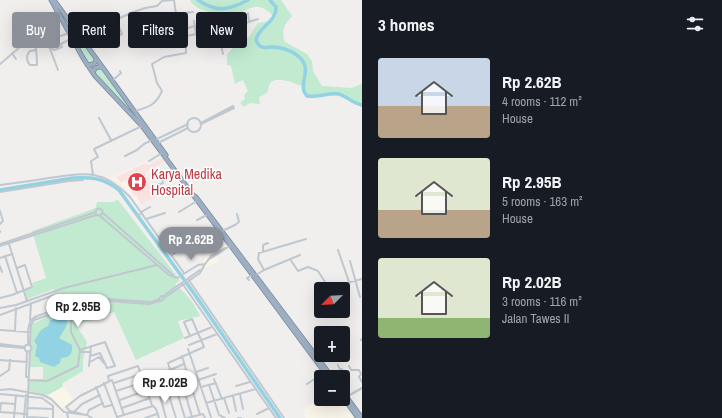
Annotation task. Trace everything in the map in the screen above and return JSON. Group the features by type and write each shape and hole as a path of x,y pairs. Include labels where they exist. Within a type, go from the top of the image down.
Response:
{"highway":[{"path":"52,0 68,31"},
{"path":"52,0 68,22"},
{"path":"78,48 93,73 155,141 173,169 222,231 324,370"},
{"path":"87,48 155,141 228,247 254,275 325,370"},
{"path":"87,65 94,64 96,60"},
{"path":"93,73 95,68 102,68"},
{"path":"350,403 362,418"},
{"path":"350,405 358,418"}],"street":[{"path":"132,12 157,6 162,1 173,0 175,12"},
{"path":"188,13 193,12"},
{"path":"248,13 249,22 258,19"},
{"path":"134,112 146,108 154,103 162,91 157,83 152,64 164,57 186,53 185,36 196,34 194,21"},
{"path":"188,28 195,26"},
{"path":"58,70 50,49 52,48 54,50 60,48 62,47 61,44 68,40"},
{"path":"0,64 18,48"},
{"path":"222,48 223,54"},
{"path":"36,50 37,65 30,65 27,61 27,55 30,51 36,50"},
{"path":"12,53 16,59"},
{"path":"112,81 121,73 120,71"},
{"path":"233,106 234,108 201,123 233,106"},
{"path":"99,118 111,140"},
{"path":"155,141 164,135 188,124 190,120 194,118 201,123"},
{"path":"188,124 188,128 192,132 196,132 200,129 201,123"},
{"path":"93,175 91,161 98,157 94,149 142,126"},
{"path":"125,156 137,150 144,144 166,139 188,128"},
{"path":"164,135 166,139"},
{"path":"149,161 162,153"},
{"path":"157,185 163,183 161,176 173,169"},
{"path":"0,186 76,174 104,177 120,186 130,197 139,214 146,219 184,274"},
{"path":"0,192 83,180"},
{"path":"179,212 197,202"},
{"path":"139,214 150,207"},
{"path":"0,245 8,244 96,213 99,209 174,276"},
{"path":"0,213 3,221 0,224"},
{"path":"96,213 157,265 176,278 198,265 205,264"},
{"path":"0,245 96,213"},
{"path":"100,216 103,213"},
{"path":"146,219 165,213"},
{"path":"222,231 239,222 237,214"},
{"path":"197,220 207,215"},
{"path":"159,237 170,233"},
{"path":"264,270 258,258 259,253 281,248 306,239"},
{"path":"263,252 263,245 268,243"},
{"path":"8,244 28,301"},
{"path":"172,256 188,244"},
{"path":"159,300 160,296 164,297 200,273 207,261 228,247"},
{"path":"338,250 349,282 362,279"},
{"path":"0,258 12,254"},
{"path":"248,280 247,278 300,255"},
{"path":"4,256 17,294"},
{"path":"290,259 298,271 308,268 320,272 325,282"},
{"path":"350,261 360,297"},
{"path":"0,298 17,294 32,287 25,265 17,268"},
{"path":"0,308 13,306 61,288 157,265"},
{"path":"0,266 2,272"},
{"path":"189,280 284,418"},
{"path":"183,284 276,418"},
{"path":"0,314 54,295 55,311"},
{"path":"31,321 33,318 92,299 152,302 159,300 164,301 164,297"},
{"path":"28,377 26,377 28,352 31,350 29,345 31,321 30,303"},
{"path":"28,380 47,381 77,366 80,351 70,331 71,306"},
{"path":"15,331 16,308"},
{"path":"190,336 184,322 192,319 202,340 204,348 168,363 186,418 203,414 205,418"},
{"path":"185,338 212,327"},
{"path":"0,330 30,332"},
{"path":"188,345 217,334"},
{"path":"80,351 106,342 115,366 108,369 99,357 90,362"},
{"path":"0,345 25,348 29,345"},
{"path":"89,366 91,346"},
{"path":"25,348 28,352 26,416"},
{"path":"188,349 211,417"},
{"path":"80,351 90,352"},
{"path":"90,356 101,353 104,363"},
{"path":"182,356 200,415"},
{"path":"0,360 27,362"},
{"path":"0,376 8,370 10,360"},
{"path":"116,392 184,364"},
{"path":"338,365 341,369 339,370"},
{"path":"109,381 108,376 137,366 142,374 148,394 159,418"},
{"path":"349,366 351,370 360,370 361,374 359,377 362,382"},
{"path":"196,372 208,368"},
{"path":"160,381 186,370"},
{"path":"92,418 69,410 66,407 78,397 104,383 112,380 114,383 142,374"},
{"path":"158,374 162,387"},
{"path":"198,380 216,374"},
{"path":"148,394 188,376"},
{"path":"181,379 192,417"},
{"path":"214,379 228,413"},
{"path":"307,384 314,379"},
{"path":"236,386 251,382"},
{"path":"104,383 116,417 153,406"},
{"path":"114,383 123,416"},
{"path":"201,387 216,383"},
{"path":"209,385 220,415 225,418"},
{"path":"166,386 176,418"},
{"path":"96,387 104,407 112,405"},
{"path":"350,394 362,388"},
{"path":"0,390 10,389 47,397 67,413 82,414"},
{"path":"206,403 256,389"},
{"path":"119,400 147,390"},
{"path":"158,390 166,418"},
{"path":"0,394 42,398 53,405 53,418"},
{"path":"240,394 243,409"},
{"path":"14,418 16,395"},
{"path":"74,412 82,404 100,395"},
{"path":"26,416 27,396"},
{"path":"233,396 236,411"},
{"path":"122,408 150,398"},
{"path":"15,404 1,403 1,412 15,413 35,418 48,418"},
{"path":"87,415 90,410 103,403"},
{"path":"27,408 53,409"},
{"path":"257,414 269,408"},
{"path":"67,413 68,418"},
{"path":"144,418 157,414"}],"shaded area":[{"name":"Karya Medika Hospital","path":"164,157 166,161 150,169 145,174 156,196 141,204 136,195 134,196 125,180 121,183 116,177 145,163 149,165"},
{"name":"Karya Medika Hospital","path":"145,162 152,165 153,170 145,175 156,194 138,204 128,191 111,178"},
{"path":"223,242 228,249 217,255 219,261 204,268 203,261 211,247"},
{"path":"62,387 65,388 73,399 62,409 48,395"},
{"path":"314,402 314,406 325,406 326,408 330,406 334,406 335,408 338,406 345,406 353,418 306,418 303,415 306,413 303,410"}],"green space":[{"path":"54,0 68,20 68,30 60,16 60,12 58,12 54,6"},
{"path":"190,0 281,0 292,16 287,22 283,31 285,42 307,54 312,61 313,71 322,86 351,88 362,84 362,105 355,103 339,94 307,96 303,86 277,80 270,83 267,93 259,97 260,104 250,103 244,107 240,103 245,99 244,95 248,91 243,80 235,84 231,66 227,65 227,54 232,48 247,48 247,38 258,23 271,21 274,17 266,10 259,7 242,12 213,12 206,11 193,5"},
{"path":"79,48 88,48 96,60 89,65"},
{"path":"101,67 183,179 142,126 118,102 93,71"},
{"path":"118,200 180,280 175,284 189,298 200,316 178,321 184,338 136,360 114,312 76,325 87,342 83,360 83,371 63,383 62,387 48,395 28,391 29,379 43,379 43,367 30,367 32,324 53,314 54,289 27,299 25,290 33,288 32,283 46,278 32,231 93,209 96,207 97,202 112,202"}],"water":[{"path":"56,314 67,316 66,326 59,338 72,345 72,348 69,356 61,358 60,363 54,367 40,362 39,358 35,356 37,345 34,341 41,330 48,326 50,320 53,320 53,317"}],"waterway":[{"path":"198,0 211,7 223,9 235,6 248,0"},
{"path":"270,0 276,7 276,12 271,21 257,35 256,40 258,44 261,47 282,48 298,56 305,65 303,87 307,96 339,94 355,103 362,105"},
{"path":"0,190 73,178 98,179 119,190 193,292 280,418"}],"place":[{"name":"Karya Medika Hospital","path":"137,182"}]}
